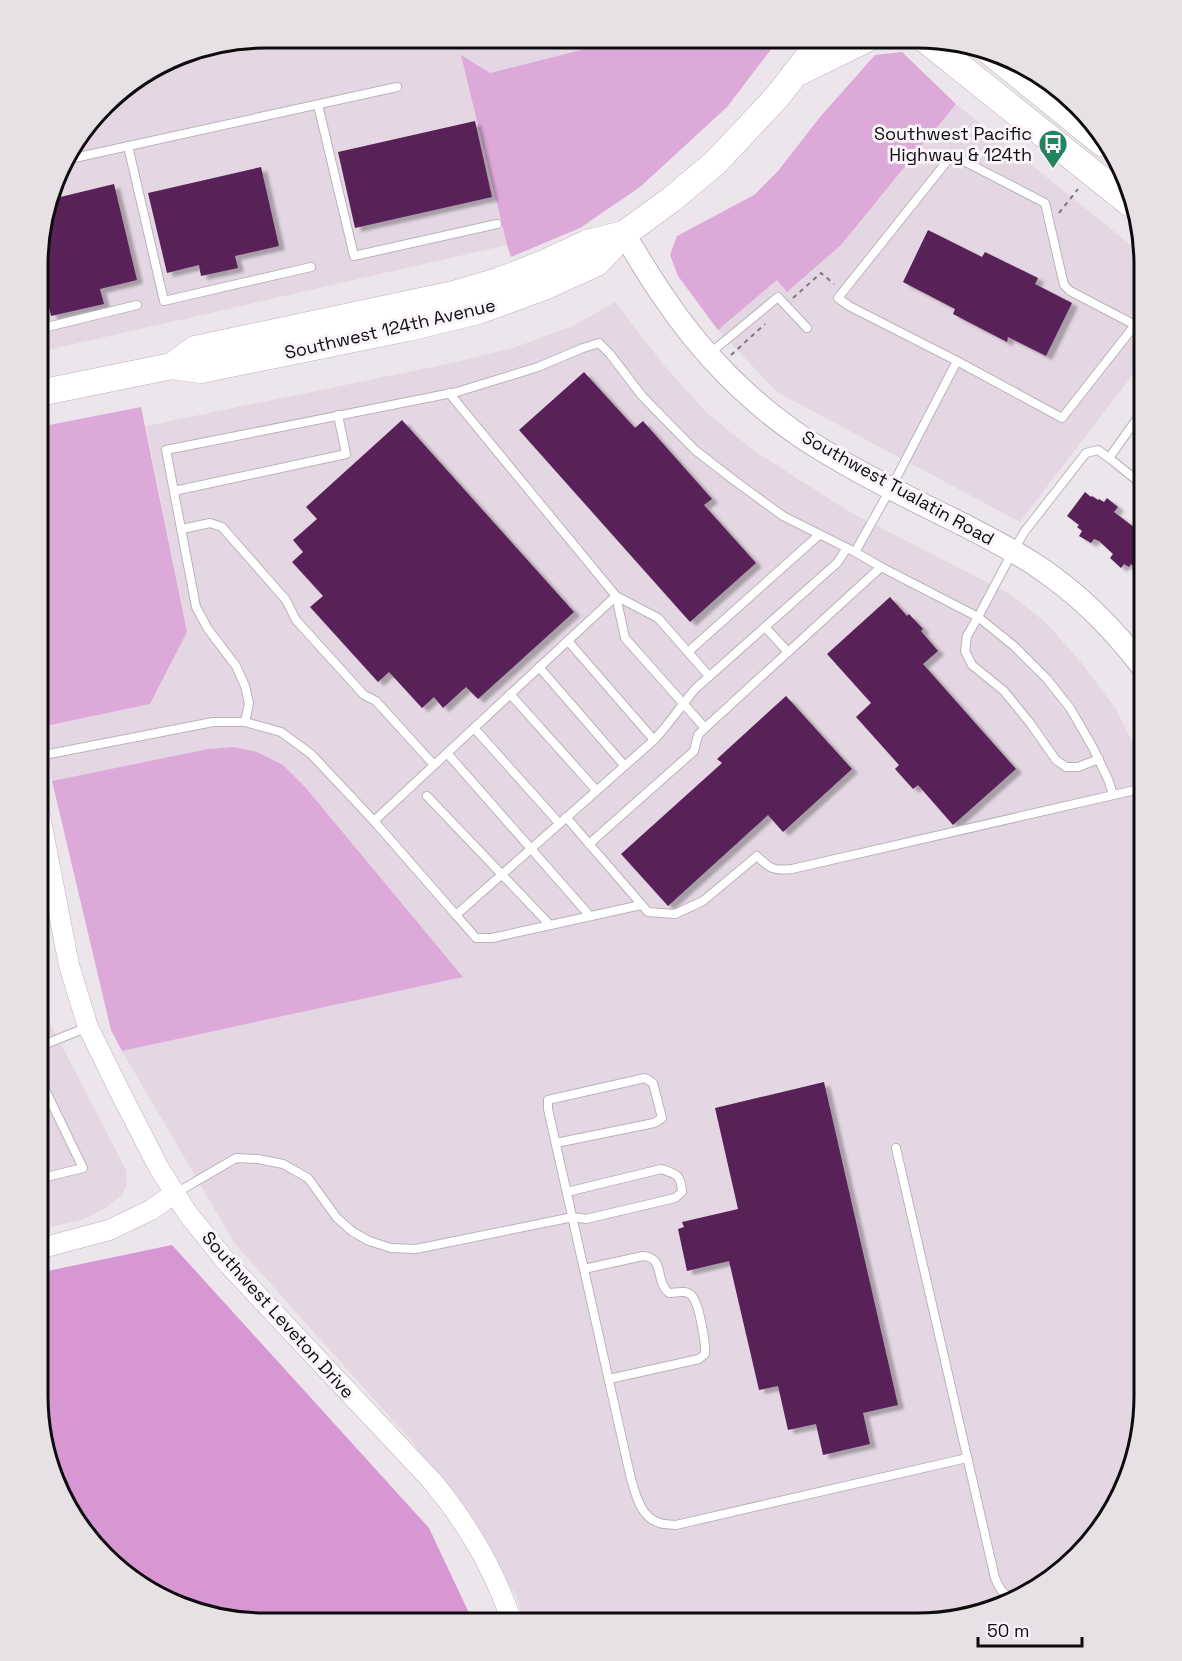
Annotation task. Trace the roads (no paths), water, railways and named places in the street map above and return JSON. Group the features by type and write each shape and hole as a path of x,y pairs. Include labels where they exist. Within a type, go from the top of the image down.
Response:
{"highway":[{"path":"795,74 848,48"},
{"path":"937,49 1123,197"},
{"path":"1012,70 1086,129"}],"main road":[{"name":"Southwest 124th Avenue","path":"48,391 172,366 195,349 454,294 498,281 587,243 624,234 680,193 716,162 756,120 815,48"},
{"name":"Southwest Tualatin Road","path":"624,234 663,297 708,354 742,389 789,427 833,457 1037,566 1088,605 1112,629 1134,656"}],"street":[{"name":"Southwest Leveton Drive","path":"48,857 69,965 88,1027 153,1157 209,1242 450,1502 483,1552 509,1613"},
{"path":"48,1245 109,1230 151,1210 175,1193"}],"lane":[{"path":"77,157 397,87"},
{"path":"318,105 354,256 497,224"},
{"path":"128,146 164,301 311,267"},
{"path":"1134,324 1070,291 1064,285 1045,203 952,155 838,298 849,306 1062,418 1134,326"},
{"path":"708,354 778,297 807,328"},
{"path":"48,327 137,305"},
{"path":"245,722 249,703 245,686 236,666 208,629 196,607 166,450 449,393 538,367 599,343 642,396 695,450 783,516 978,617 1014,646 1047,679 1070,708 1099,759 1113,795"},
{"path":"456,915 654,740 695,689 851,550 891,488 957,361"},
{"path":"449,393 616,596 658,618 709,676"},
{"path":"174,490 346,454 338,415"},
{"path":"1109,458 1134,423"},
{"path":"1099,759 1078,767 1066,767 1056,760 1030,723 1004,692 972,665 965,651 967,636 1012,551 1086,453 1098,450 1134,476"},
{"path":"182,529 210,523 222,527 286,600 296,620 364,695 376,701 434,765"},
{"path":"688,652 819,535"},
{"path":"589,844 694,751 698,735 705,728 881,567"},
{"path":"374,821 616,596"},
{"path":"616,596 626,638 705,728"},
{"path":"765,627 788,652"},
{"path":"568,640 654,740"},
{"path":"539,667 624,765"},
{"path":"510,694 596,790"},
{"path":"48,754 213,722 245,722 281,732 311,753 476,938 492,938 641,905"},
{"path":"474,728 589,844 648,912 675,914 703,901 757,856 768,868 792,869 1134,790"},
{"path":"447,753 590,916"},
{"path":"427,796 550,926"},
{"path":"48,1043 88,1027"},
{"path":"556,1143 654,1123 662,1118 653,1083 645,1078 548,1100 548,1109 631,1479 638,1503 645,1513 659,1523 676,1525 967,1458"},
{"path":"48,1096 83,1168 48,1177"},
{"path":"896,1148 995,1578 1000,1591 1005,1594"},
{"path":"175,1193 236,1158 283,1164 308,1178 337,1218 353,1232 369,1241 391,1248 416,1249 573,1217 586,1219 675,1198 682,1192 681,1182 675,1173 661,1169 567,1192"},
{"path":"584,1269 651,1256 657,1262 663,1288 669,1293 685,1292 692,1296 696,1303 706,1345 705,1354 699,1359 609,1379"}],"place":[{"name":"Southwest Pacific Highway & 124th","path":"1053,170"}]}
